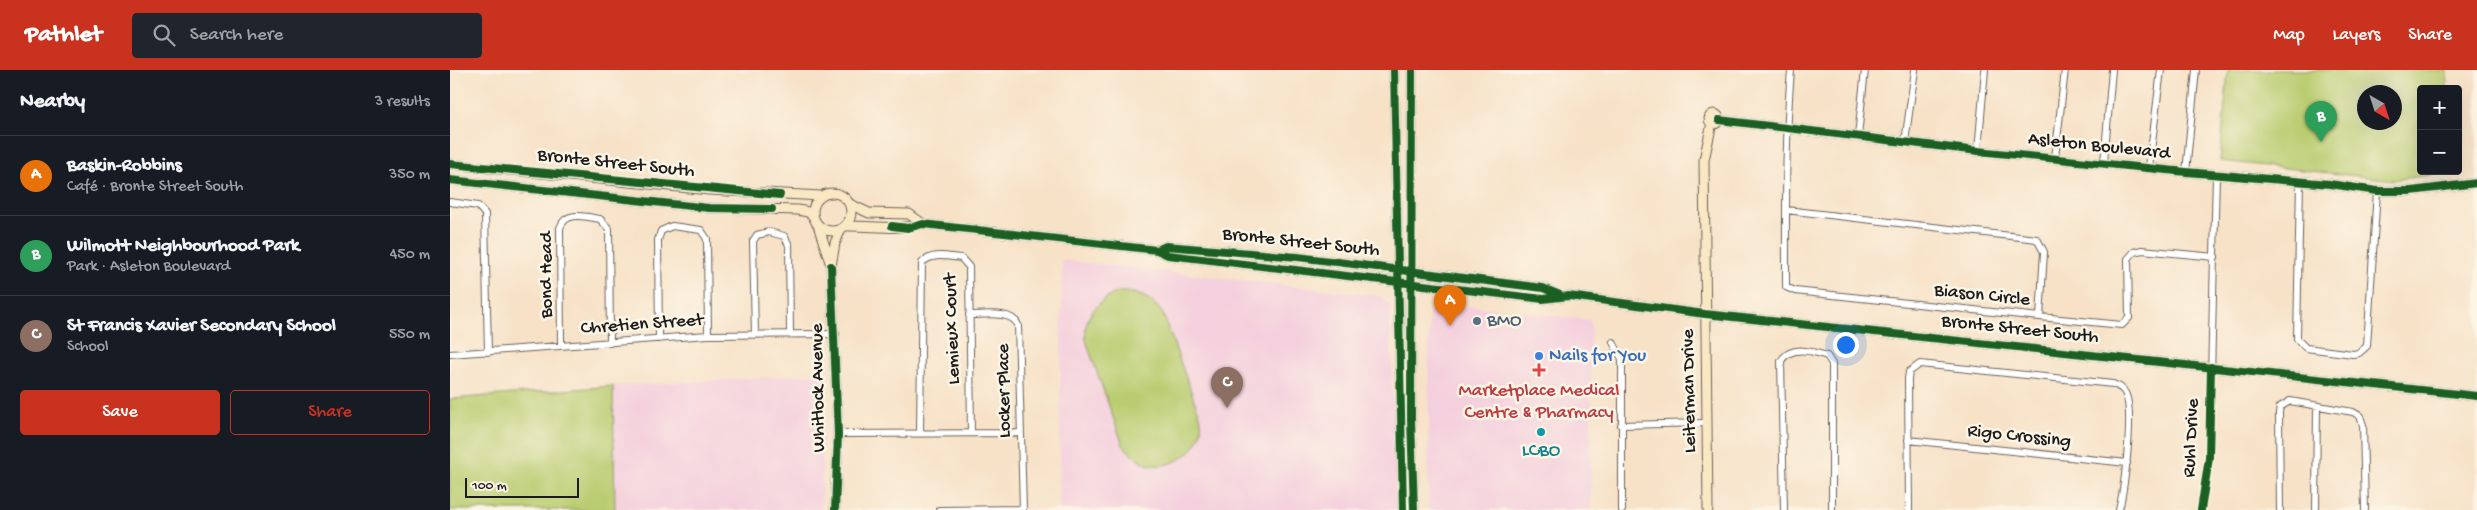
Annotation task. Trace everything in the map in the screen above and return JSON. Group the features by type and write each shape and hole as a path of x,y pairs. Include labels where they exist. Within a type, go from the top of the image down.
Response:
{"main road":[{"path":"1394,70 1403,510"},
{"path":"1412,70 1413,284 1411,419 1414,510"},
{"name":"Asleton Boulevard","path":"1715,122 1786,128 1978,151 2104,162 2376,191 2411,191 2477,183"},
{"name":"Leiterman Drive","path":"1708,510 1704,160 1715,122"},
{"name":"Bronte Street South","path":"450,164 709,190 822,196"},
{"name":"Bronte Street South","path":"450,180 709,208 800,210 808,212 816,220"},
{"path":"836,193 843,196 850,204 851,215 843,227 828,232 816,220 816,201 822,196 836,193"},
{"name":"Bronte Street South","path":"850,204 869,213 909,214 923,224"},
{"name":"Whitlock Avenue","path":"816,220 831,266 836,334 838,434 834,510"},
{"name":"Bronte Street South","path":"843,227 876,225 908,228 923,224 1157,250 1168,256 1397,283 1543,299 1560,295"},
{"name":"Whitlock Avenue","path":"831,266 835,243 843,227"},
{"name":"Bronte Street South","path":"1157,250 1166,246 1397,269 1543,288 1560,295 1705,314 2477,396"}],"street":[{"name":"Biason Circle","path":"1786,210 2037,239 2044,252 2040,318 1790,290 1786,287 1786,210 1786,128 1790,70"},
{"path":"1858,136 1865,70"},
{"path":"1905,142 1915,70"},
{"path":"1978,151 1985,70"},
{"path":"2055,158 2064,70"},
{"path":"2104,162 2112,70"},
{"path":"2149,168 2161,70"},
{"path":"2186,172 2196,70"},
{"name":"Ruhl Drive","path":"2201,510 2209,458 2216,175"},
{"path":"2300,182 2297,339 2306,348 2353,354 2359,353 2367,346 2376,191"},
{"path":"450,202 478,206 486,214 488,352"},
{"name":"Bond Head","path":"561,346 560,228 566,218 572,216 600,219 609,229 610,343"},
{"path":"660,339 658,240 661,230 672,226 700,230 707,239 708,335"},
{"path":"755,335 753,241 758,235 769,232 784,236 789,245 790,334"},
{"path":"2040,318 2122,326 2129,318 2128,259 2134,252 2142,250 2215,257"},
{"name":"Lemieux Court","path":"920,433 922,263 926,258 934,256 961,258 969,267 971,433"},
{"name":"Locker Place","path":"969,315 1010,316 1016,319 1018,325 1023,510"},
{"name":"Chretien Street","path":"450,354 708,335 836,334"},
{"path":"1613,342 1622,359 1622,510"},
{"path":"1784,510 1781,361 1785,355 1798,350 1827,356 1832,364 1832,510"},
{"path":"1909,510 1909,372 1920,364 2113,384 2120,387 2127,395 2128,401 2127,463 2119,510"},
{"path":"2280,510 2280,407 2290,401 2358,413 2363,420 2365,510"},
{"path":"2316,510 2317,406"},
{"path":"1621,425 1706,423"},
{"path":"838,434 1021,433"},
{"name":"Rigo Crossing","path":"1908,440 2127,463"},
{"path":"939,510 1023,510"}],"shaded area":[{"path":"1062,260 1381,296 1390,306 1396,510 1059,510"},
{"path":"1439,302 1591,320 1591,510 1428,510 1429,311"},
{"path":"825,374 821,510 615,510 613,386"}],"green space":[{"path":"2228,70 2447,70 2447,85 2417,85 2417,175 2430,175 2394,180 2220,161"},
{"path":"1118,292 1138,294 1159,308 1163,314 1200,416 1201,427 1195,446 1178,460 1168,464 1147,464 1134,456 1123,445 1088,347 1086,338 1087,321 1102,301"},
{"path":"613,386 615,510 450,510 450,399"}],"cycle path":[{"path":"1394,70 1403,510"},
{"path":"1412,70 1411,419 1414,510"},
{"path":"1719,120 1978,151 2330,184 2377,191 2411,191 2477,183"},
{"path":"450,164 780,195"},
{"path":"450,180 709,208 772,209"},
{"path":"892,226 908,228 923,224 1157,250 1168,255 1543,299 1569,296 1705,314 2477,396"},
{"path":"1157,250 1166,246 1298,257 1543,288 1560,295"},
{"path":"831,266 838,434 835,510"},
{"path":"2201,510 2209,458 2211,367"}],"place":[{"name":"Wilmott Neighbourhood Park","path":"2321,142"},
{"name":"BMO","path":"1477,321"},
{"name":"Baskin-Robbins","path":"1450,326"},
{"name":"Nails for You","path":"1539,356"},
{"name":"Marketplace Medical Centre & Pharmacy","path":"1539,370"},
{"name":"St Francis Xavier Secondary School","path":"1227,408"},
{"name":"LCBO","path":"1541,432"}]}
